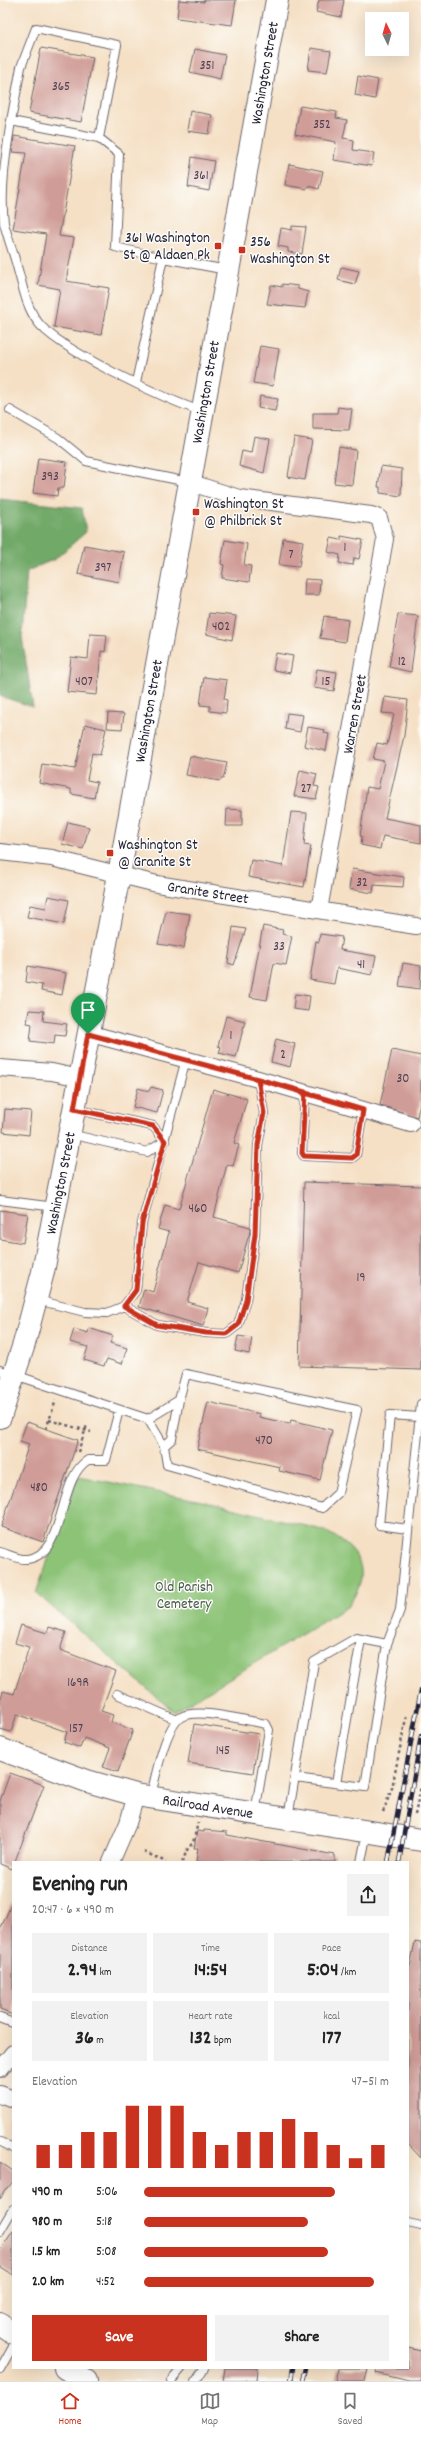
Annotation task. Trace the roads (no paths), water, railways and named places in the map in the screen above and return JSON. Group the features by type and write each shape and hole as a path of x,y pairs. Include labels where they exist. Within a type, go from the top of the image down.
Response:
{"main road":[{"name":"Washington Street","path":"0,1418 7,1372 36,1299 56,1207 119,875 188,482 277,0"},
{"name":"Railroad Avenue","path":"0,1749 87,1781 143,1796 421,1840"},
{"path":"0,2324 12,2332"}],"street":[{"name":"Warren Street","path":"188,482 239,498 371,515 379,518 385,539 319,910"},
{"name":"Granite Street","path":"0,852 52,858 157,884 416,926"},
{"path":"88,1034 305,1092 412,1124"},
{"path":"0,1068 52,1072 80,1078"},
{"path":"111,1861 128,1823 143,1796"},
{"path":"0,2069 12,2054"},
{"path":"0,2094 12,2099"}],"lane":[{"path":"99,138 117,45 36,28 21,67 11,121 2,201 4,223 27,304 37,322 50,334 107,368 181,405 201,411"},
{"path":"11,121 99,138 119,154 115,247 163,258 228,270"},
{"path":"136,382 163,258"},
{"path":"10,410 58,438 86,461 188,482"},
{"path":"36,1299 85,1312 107,1313 124,1306 136,1290 142,1223 186,1059"},
{"path":"124,1306 157,1325 206,1333 226,1334 238,1325 246,1300 255,1234 258,1145 264,1113 258,1079"},
{"path":"305,1092 302,1153 304,1156 352,1158 356,1155 363,1110"},
{"path":"74,1109 153,1126 165,1141"},
{"path":"69,1134 147,1152 165,1141"},
{"path":"0,1200 56,1207"},
{"path":"7,1372 148,1419 164,1446 167,1465 322,1508 338,1493 357,1410 186,1374 179,1400 172,1439 164,1446"},
{"path":"148,1419 179,1400"},
{"path":"295,1778 365,1787 387,1644 400,1610 421,1404"},
{"path":"0,1552 24,1560 35,1557 50,1545 76,1470 88,1460 106,1460 119,1410"},
{"path":"408,1529 379,1525 390,1415 420,1417"},
{"path":"288,1818 314,1662 356,1638 387,1644"},
{"path":"336,1783 361,1639"},
{"path":"117,1694 177,1720"},
{"path":"143,1796 163,1752 171,1728 182,1716 202,1714 266,1724 268,1730 255,1813"},
{"path":"361,1861 367,1831"},
{"path":"0,2018 12,2023"},
{"path":"0,2142 12,2148"},
{"path":"1,2230 12,2211"},
{"path":"409,2223 421,2226"},
{"path":"0,2370 12,2348"},
{"path":"171,2381 181,2369"},
{"path":"196,2381 203,2369"}],"railway":[{"path":"388,1861 421,1690"},
{"path":"399,1861 421,1736"},
{"path":"291,2381 293,2369"},
{"path":"302,2381 305,2369"}],"place":[{"name":"361 Washington St @ Aldaen Pk","path":"218,246"},
{"name":"356 Washington St","path":"242,250"},
{"name":"Washington St @ Philbrick St","path":"196,512"},
{"name":"Washington St @ Granite St","path":"110,853"}],"park label":[{"name":"Old Parish Cemetery","path":"184,1594"}]}
